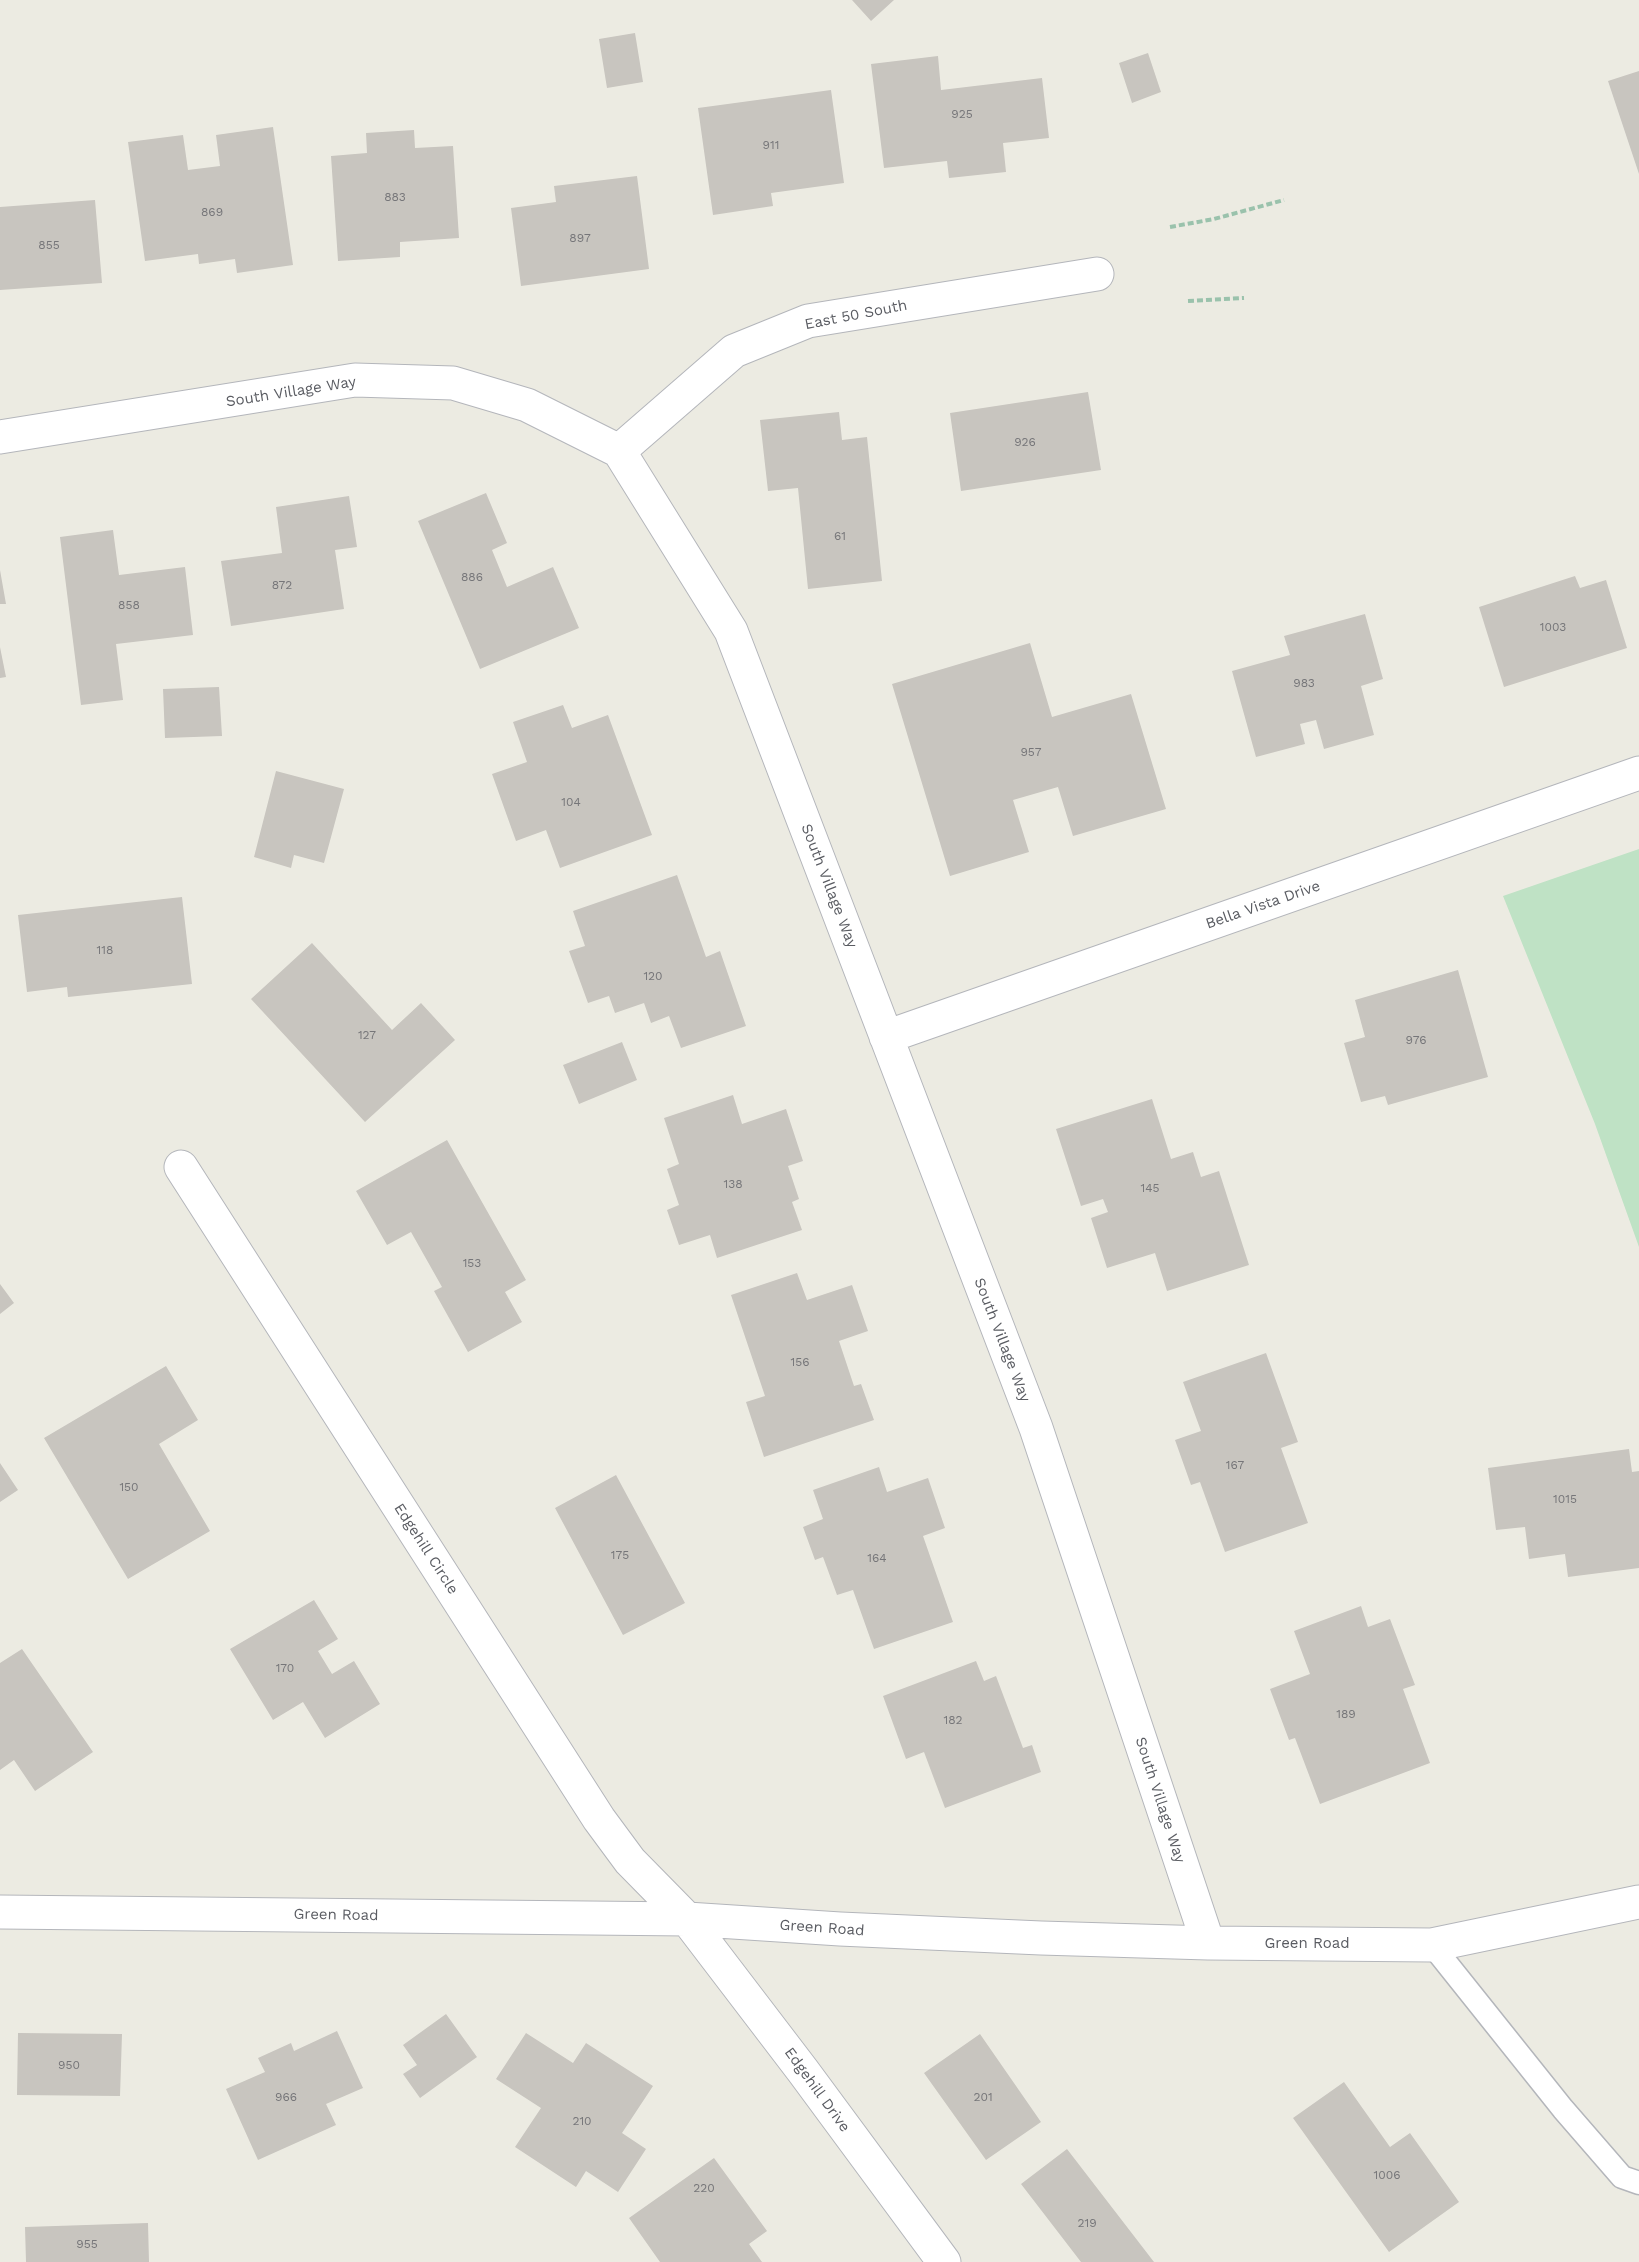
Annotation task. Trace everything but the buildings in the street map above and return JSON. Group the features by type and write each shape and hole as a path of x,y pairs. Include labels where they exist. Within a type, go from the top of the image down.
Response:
{"street":[{"name":"East 50 South","path":"619,451 734,351 808,321 1097,274"},
{"name":"South Village Way","path":"0,437 355,380 453,383 527,405 619,451 731,631 1036,1428 1208,1943"},
{"name":"Bella Vista Drive","path":"886,1037 1639,772"},
{"name":"Edgehill Circle","path":"181,1167 599,1819 630,1861 687,1919"},
{"name":"Green Road","path":"0,1912 687,1919 840,1929 1208,1943 1432,1945 1639,1902"},
{"name":"Edgehill Drive","path":"687,1919 804,2071 945,2262"}],"lane":[{"path":"1432,1945 1563,2109 1622,2176 1639,2183"}],"path":[{"path":"1170,227 1214,219 1284,200"},
{"path":"1188,301 1244,298"}],"green space":[{"path":"1639,849 1639,1247 1595,1124 1503,896"}]}
